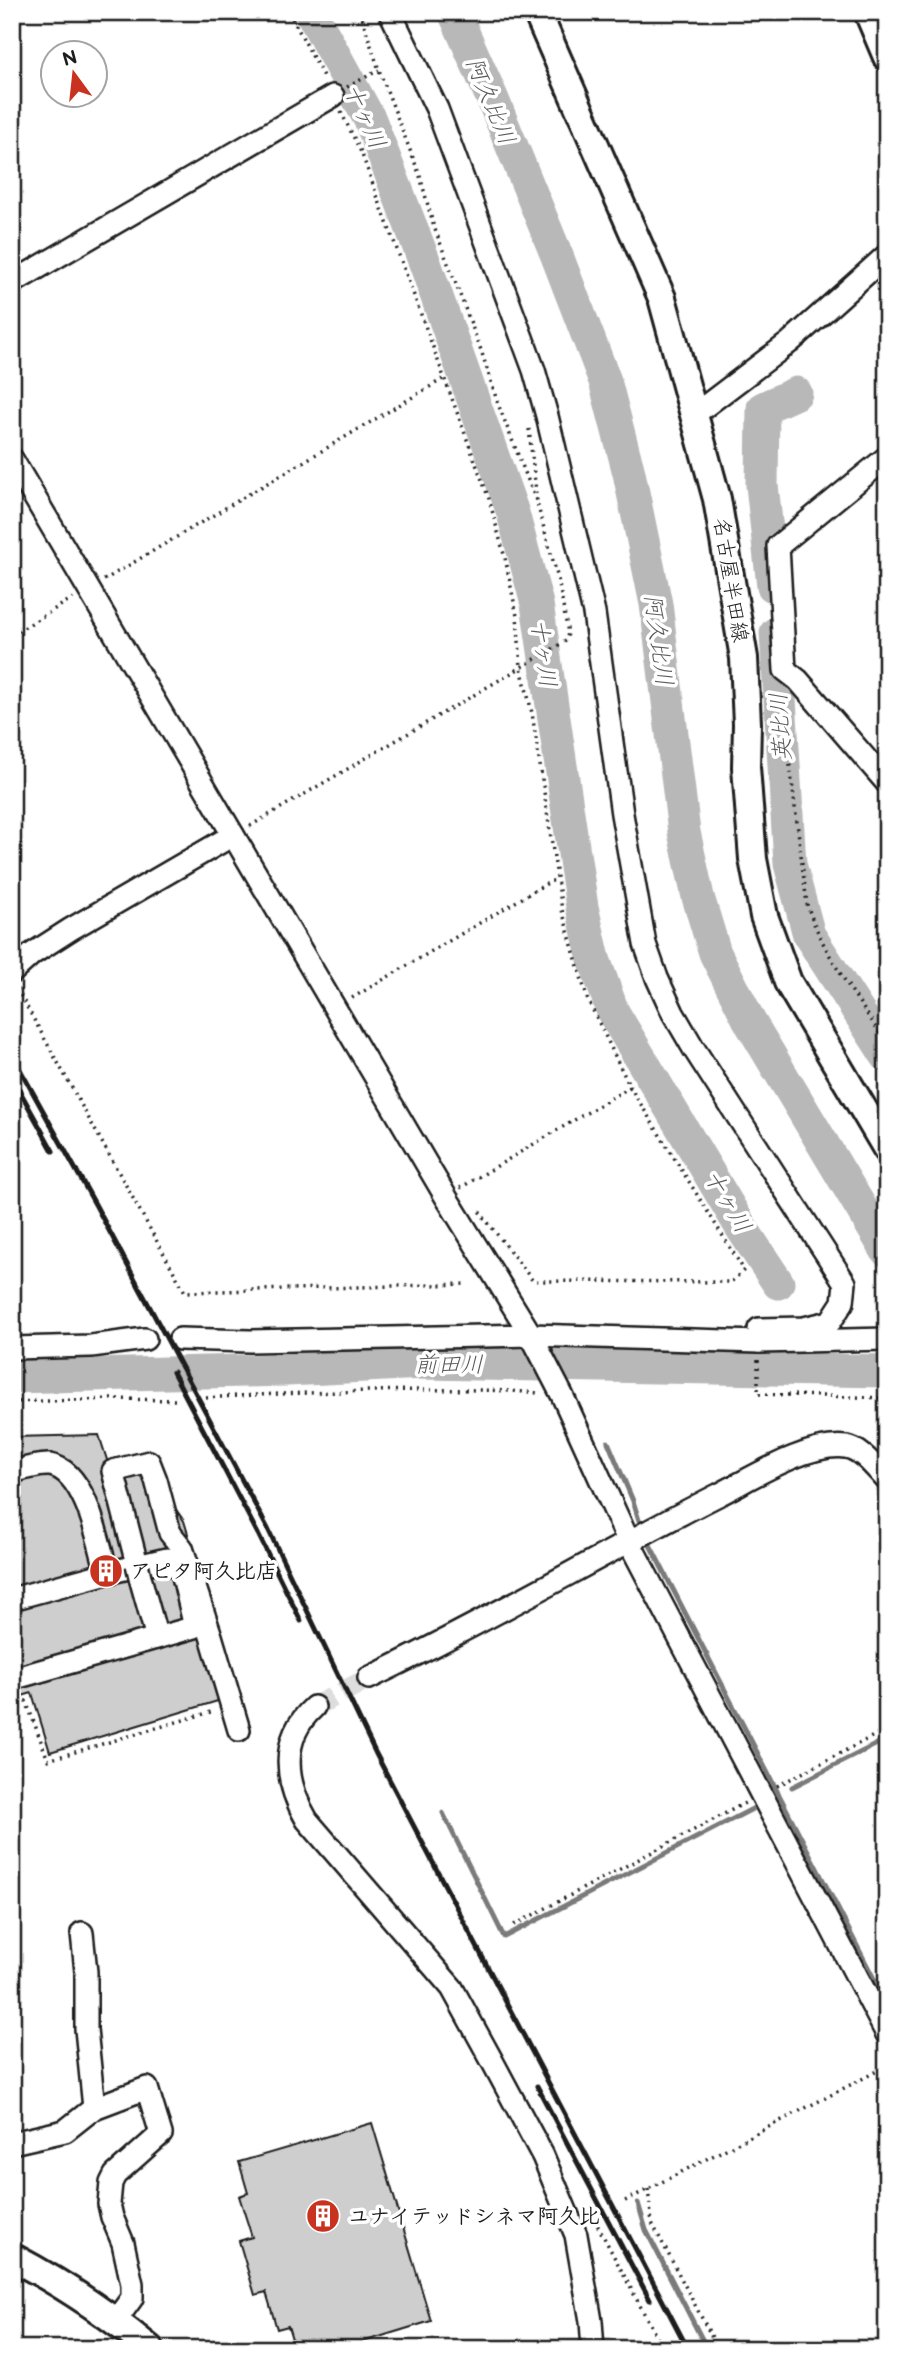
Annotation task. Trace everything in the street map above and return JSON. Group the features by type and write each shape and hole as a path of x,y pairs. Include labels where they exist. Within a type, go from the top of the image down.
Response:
{"main road":[{"name":"名古屋半田線","path":"537,12 662,298 717,499 744,658 746,767 754,859 764,916 788,982 887,1149"},
{"path":"868,12 887,58"},
{"path":"12,2257 65,2286 116,2320 149,2349"}],"street":[{"path":"390,12 437,109 534,370 547,416 594,613 634,891 645,944 657,978 694,1049 845,1283 843,1302 830,1322 804,1328 759,1329 759,1342"},
{"path":"12,283 338,92"},
{"path":"695,414 790,342 887,255"},
{"path":"887,457 778,546 785,670 798,680 887,783"},
{"path":"12,459 446,1197 533,1338 628,1540 887,2034"},
{"path":"12,972 32,954 71,929 233,835"},
{"path":"180,1339 250,1341 533,1338 759,1342 887,1339"},
{"path":"12,1349 91,1346 145,1339"},
{"path":"369,1678 435,1647 628,1540 808,1451 848,1447 865,1458 887,1480"},
{"path":"157,1638 113,1471 149,1462 170,1533 182,1548 239,1730"},
{"path":"12,1472 51,1465 71,1476 85,1499 107,1573"},
{"path":"12,1599 167,1559 182,1572 195,1627 12,1679"},
{"path":"314,1707 297,1727 290,1754 288,1772 299,1806 307,1820 452,1988 484,2046 542,2156 576,2235 593,2349"},
{"path":"82,1933 86,1972 86,2029 94,2108"},
{"path":"12,2143 65,2131 94,2108 147,2088 161,2134 115,2175 111,2183 109,2204 123,2243 132,2284 132,2298 116,2320"}],"path":[{"path":"289,12 338,92 489,499 517,616 522,667 532,713 562,910 587,998 630,1087 744,1270 731,1282 533,1281 476,1206"},
{"path":"233,835 566,641 568,633 558,579 537,503 433,224 420,176 360,12"},
{"path":"338,92 379,70"},
{"path":"12,635 444,379"},
{"path":"785,670 788,748 807,904 814,928 887,1044"},
{"path":"335,1008 551,881 558,881"},
{"path":"12,983 185,1292 466,1284"},
{"path":"468,1195 462,1187 630,1087"},
{"path":"759,1342 758,1394 887,1398"},
{"path":"206,1398 450,1389 560,1391"},
{"path":"12,1402 111,1399 177,1401"},
{"path":"12,1705 26,1701 48,1760 214,1711"},
{"path":"514,1925 887,1729"},
{"path":"625,2201 887,2066"},
{"path":"648,2189 652,2223 715,2343 740,2349"},
{"path":"591,2213 663,2349"}],"building":[{"name":"アピタ阿久比店","path":"99,1435 108,1463 137,1454 184,1521 215,1622 221,1700 50,1752 32,1693 12,1699 12,1437"},
{"name":"ユナイテッドシネマ阿久比","path":"372,2123 431,2321 340,2349 295,2349 288,2326 277,2329 266,2292 255,2295 239,2241 252,2237 239,2196 248,2193 239,2162"}],"waterway":[{"name":"十ヶ川","path":"311,12 370,120 425,263 513,513 537,604 582,907 594,959 613,1012 741,1227 778,1283"},
{"name":"阿久比川","path":"454,12 557,256 605,381 629,473 656,604 684,832 698,897 715,953 750,1022 887,1251"},
{"name":"英比川","path":"773,586 762,485 763,408 796,393"},
{"name":"英比川","path":"776,633 790,864 809,935 887,1056"},
{"name":"前田川","path":"12,1377 287,1370 423,1363 887,1371"},
{"path":"608,1442 642,1530"},
{"path":"647,1539 887,2004"},
{"path":"792,1787 887,1739"},
{"path":"443,1813 504,1937 756,1807"},
{"path":"638,2203 646,2230 707,2349"}],"tunnel":[{"path":"314,1707 369,1678"}],"railway":[{"path":"12,1055 96,1206 268,1529 376,1754 688,2349"},
{"path":"12,1077 53,1151"},
{"path":"173,1372 301,1621"},
{"path":"537,2086 650,2300"}],"place":[{"name":"アピタ阿久比店","path":"106,1571"},
{"name":"ユナイテッドシネマ阿久比","path":"323,2216"}]}
